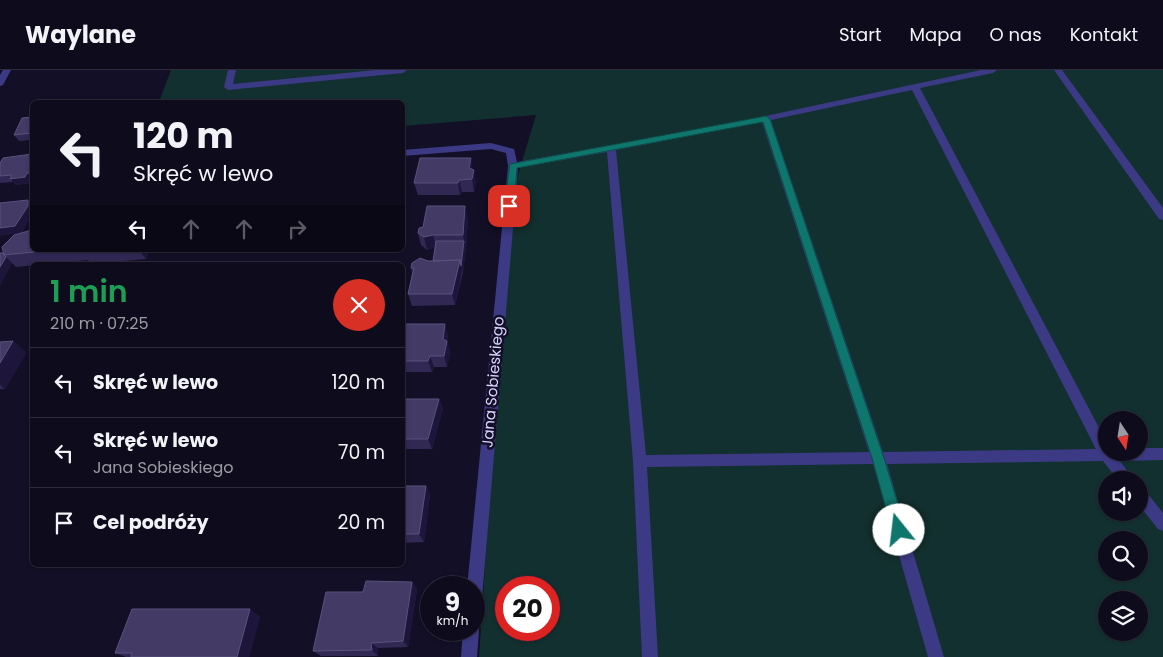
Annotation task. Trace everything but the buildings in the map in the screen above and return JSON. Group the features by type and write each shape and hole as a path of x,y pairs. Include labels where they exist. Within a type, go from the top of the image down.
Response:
{"street":[{"path":"0,83 7,70"},
{"path":"232,70 228,87 403,70"},
{"path":"405,153 491,146 511,150 513,166 766,119 993,70"},
{"path":"1058,70 1163,216"},
{"path":"915,87 1098,439"},
{"path":"766,119 878,458 936,657"},
{"path":"611,148 640,461 650,657"},
{"name":"Jana Sobieskiego","path":"476,576 513,166"},
{"path":"640,461 1098,454"},
{"path":"1148,454 1163,454"},
{"path":"1112,461 1120,471"},
{"path":"1148,505 1163,524"},
{"path":"468,657 470,641"}],"green space":[{"path":"171,70 1163,70 1163,657 479,657 480,641 485,641 484,576 509,205 536,115 405,126 405,100 160,100"}],"route":[{"path":"509,206 513,166 766,119 878,458 899,530"}]}
